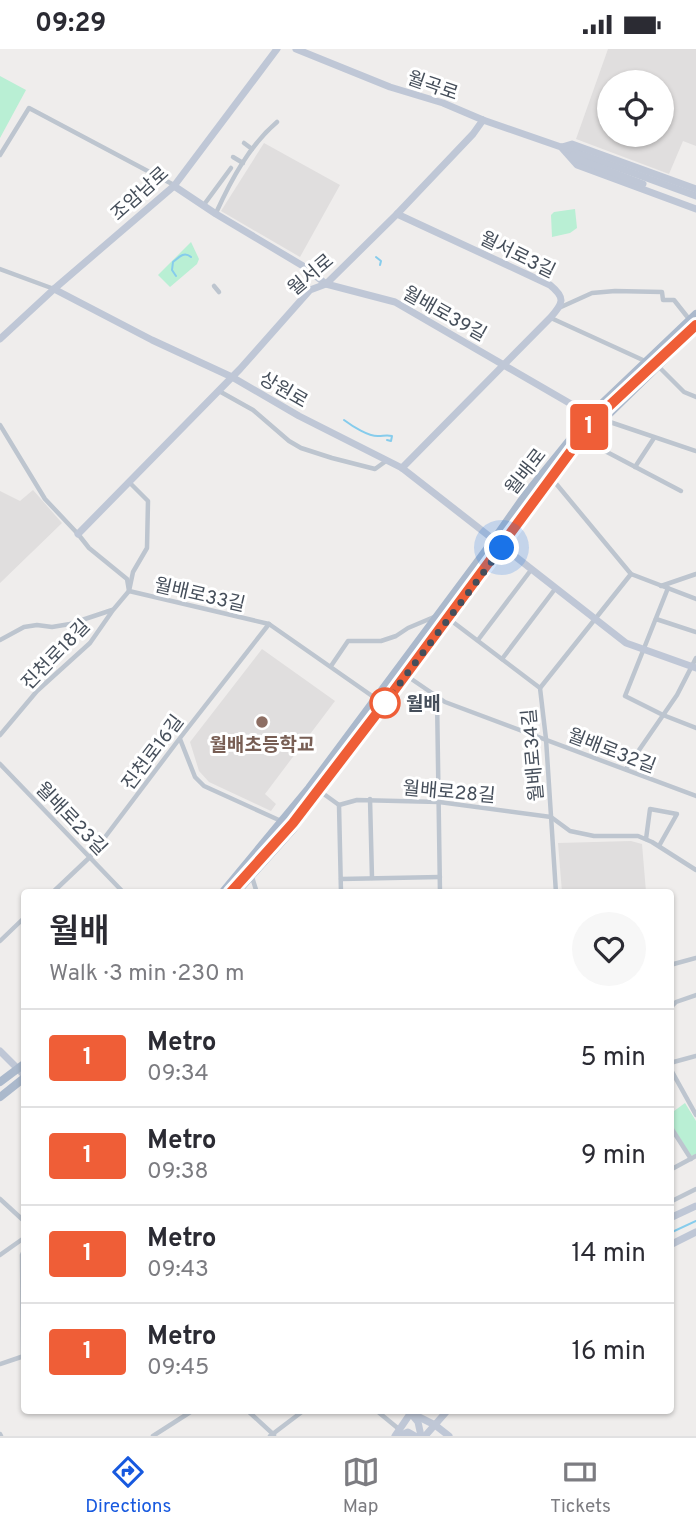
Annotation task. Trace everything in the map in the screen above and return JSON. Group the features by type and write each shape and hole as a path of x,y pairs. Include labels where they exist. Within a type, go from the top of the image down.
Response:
{"main road":[{"name":"월배로","path":"225,889 282,822 545,470 590,415 694,316"},
{"name":"월배로","path":"239,889 294,828 406,675 585,440 696,329"},
{"path":"0,1083 21,1072"},
{"path":"0,1097 21,1073"}],"street":[{"name":"조암남로","path":"0,339 174,186 277,49"},
{"name":"월곡로","path":"296,49 390,87 443,103 561,147 578,159 696,196"},
{"path":"0,155 29,108 174,186"},
{"name":"월서로","path":"78,534 219,391 310,290 326,284 397,214 483,120"},
{"path":"216,214 231,181 252,149 277,122"},
{"path":"244,143 252,149"},
{"path":"696,189 572,143 561,147 577,165 696,206"},
{"path":"233,157 243,163"},
{"path":"203,205 231,168"},
{"name":"월배로39길","path":"174,186 303,266 326,284 394,302 590,415"},
{"name":"월곡로","path":"662,187 696,206"},
{"name":"월서로3길","path":"397,214 550,285 562,300 560,307 551,317 402,468"},
{"name":"상원로","path":"0,268 54,289 152,340 232,377 299,416 402,468 626,643 694,667"},
{"path":"214,286 219,292"},
{"path":"560,307 592,293 662,292 663,300 674,300 694,316"},
{"path":"551,317 645,362"},
{"path":"658,365 684,392 696,397"},
{"path":"219,391 253,410 302,449 375,469 386,461"},
{"path":"603,420 696,451"},
{"name":"월배로33길","path":"0,425 45,499 89,548 127,579 129,591 269,624"},
{"path":"635,467 654,438"},
{"path":"585,440 681,491"},
{"path":"553,480 631,574 696,599"},
{"path":"129,591 133,572 147,548 148,501 130,482"},
{"path":"478,640 531,570"},
{"path":"540,688 631,574"},
{"path":"661,586 696,574"},
{"path":"502,659 555,589"},
{"path":"668,589 625,696 696,728"},
{"name":"진천로18길","path":"0,735 37,691 90,643 129,591"},
{"path":"0,640 24,627 70,624 113,610"},
{"path":"331,666 348,641 381,641 438,616"},
{"name":"월배로34길","path":"449,618 540,688 546,739 555,889"},
{"path":"656,619 696,632"},
{"path":"269,624 375,698"},
{"name":"진천로16길","path":"56,889 90,857 269,624"},
{"path":"626,769 677,695 694,667 696,658"},
{"name":"월배로32길","path":"406,675 444,702 696,796"},
{"path":"437,697 440,889"},
{"path":"180,738 195,777 204,786 282,822"},
{"name":"월배로23길","path":"0,764 120,889"},
{"path":"321,792 339,806 341,889"},
{"path":"370,799 372,878"},
{"name":"월배로28길","path":"339,806 370,799 439,802 551,817 570,831 594,836 638,836 696,870"},
{"path":"646,839 650,809 677,814 659,846"},
{"path":"252,874 256,889"},
{"path":"341,879 440,877"},
{"path":"0,941 21,921"},
{"path":"674,964 696,958"},
{"path":"674,1003 696,995"},
{"path":"0,1051 21,1069"},
{"path":"674,1064 696,1056"},
{"path":"674,1074 696,1115"},
{"path":"674,1132 693,1158 674,1168"},
{"path":"674,1200 696,1189"},
{"path":"0,1199 21,1217"},
{"path":"674,1216 696,1206"},
{"path":"674,1243 696,1232"},
{"path":"0,1255 21,1240"},
{"path":"0,1364 21,1357"},
{"path":"153,1436 187,1414"},
{"path":"251,1414 273,1436 299,1414"},
{"path":"380,1414 398,1434"},
{"path":"398,1434 408,1414"},
{"path":"412,1414 427,1435 444,1414"},
{"path":"415,1414 449,1436"},
{"path":"398,1434 408,1431 415,1436"}],"shaded area":[{"path":"608,49 696,49 696,146 683,141 669,174 597,147 674,147 674,70 601,70"},
{"path":"597,80 597,147 576,139"},
{"path":"264,143 340,185 300,257 221,211"},
{"path":"33,490 62,523 0,583 0,491 20,501"},
{"name":"월배초등학교","path":"262,649 335,701 265,794 276,804 271,811 209,782 199,771 190,742"},
{"path":"631,841 642,844 646,889 562,889 558,843"}],"green space":[{"path":"0,76 26,90 0,138"},
{"path":"575,209 577,228 570,233 552,237 551,215 554,212"},
{"path":"191,242 199,259 197,264 170,287 158,275"},
{"path":"685,1103 696,1121 696,1154 691,1156 674,1128 674,1111"}],"waterway":[{"path":"176,276 172,270 173,262 184,255 191,257"},
{"path":"376,257 381,261 380,265"},
{"path":"344,420 370,435 392,436 391,441 387,440"},
{"path":"674,1231 696,1221"}],"metro line":[{"name":"1","path":"233,889 293,823 594,420 696,325"}],"place":[{"name":"월배","path":"385,703"},
{"name":"월배초등학교","path":"262,722"}],"route":[{"path":"385,703 502,548"}]}
